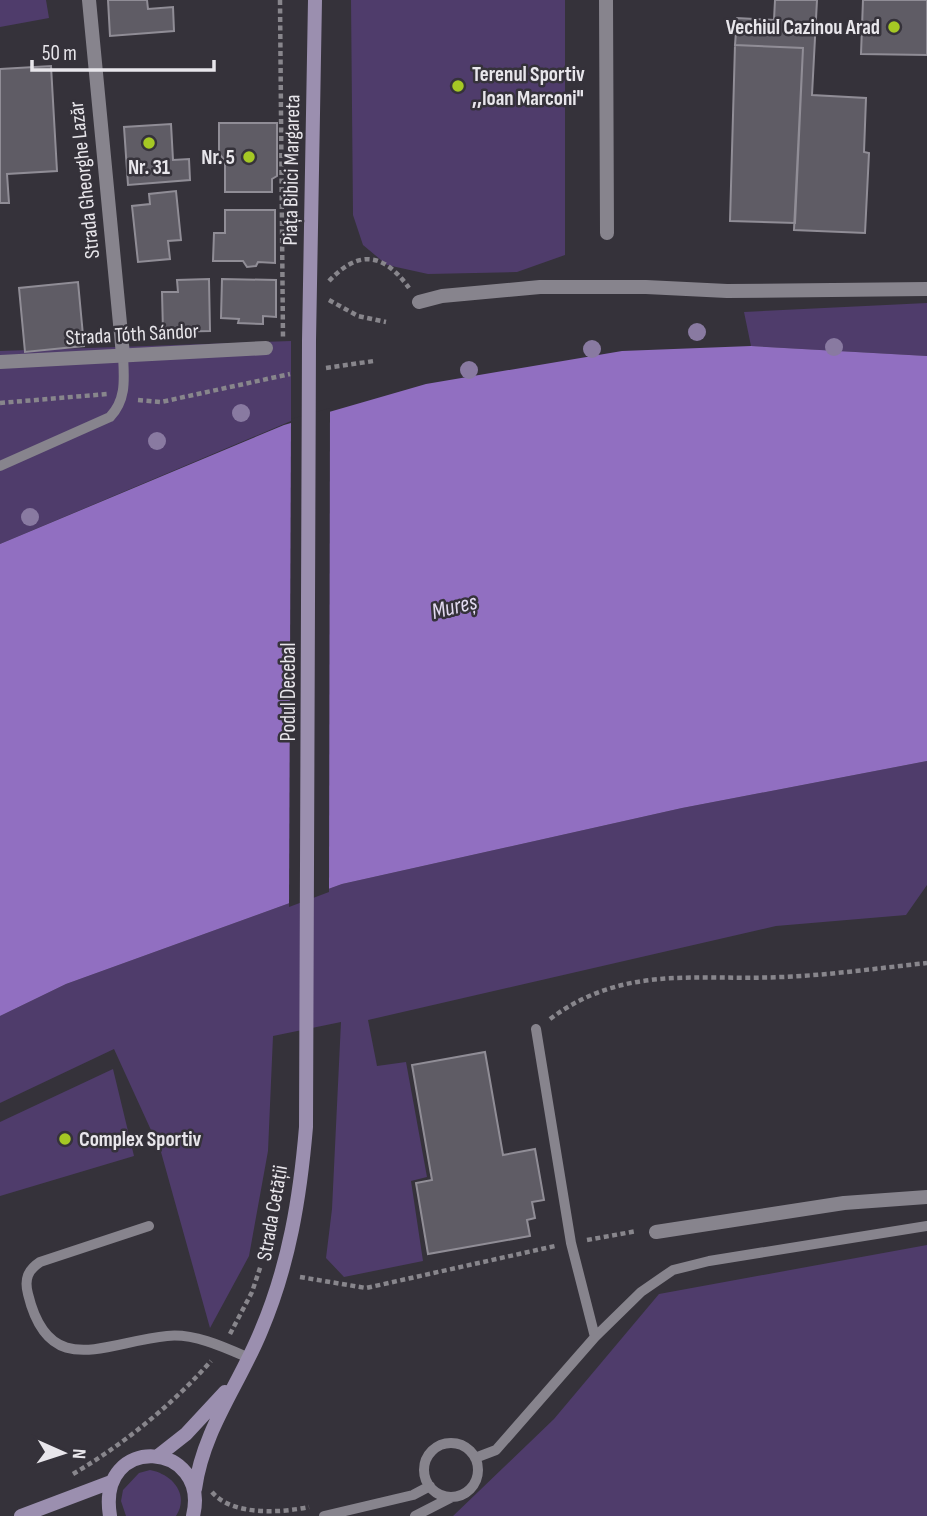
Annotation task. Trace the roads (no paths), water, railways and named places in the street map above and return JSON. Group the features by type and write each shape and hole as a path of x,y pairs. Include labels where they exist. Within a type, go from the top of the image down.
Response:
{"main road":[{"name":"Piața Bibici Margareta","path":"309,341 315,0"},
{"name":"Podul Decebal","path":"308,1043 309,341"},
{"name":"Strada Cetății","path":"194,1516 195,1489 203,1448 249,1358 280,1281 300,1192 306,1127 308,1043"},
{"name":"Strada Cetății","path":"158,1456 186,1434 236,1381"},
{"path":"21,1516 111,1482 130,1461 158,1456 174,1461 188,1474 195,1489"},
{"path":"110,1516 107,1499 111,1482"}],"street":[{"name":"Strada Gheorghe Lazăr","path":"89,0 123,355"},
{"path":"606,0 607,233"},
{"path":"419,302 442,296 540,287 646,287 727,291 927,289"},
{"name":"Strada Tóth Sándor","path":"0,362 266,348"},
{"path":"656,1232 844,1203 927,1197"}],"lane":[{"path":"0,466 110,417 119,408 124,393 123,355"},
{"path":"536,1029 571,1242 596,1337"},
{"path":"149,1226 40,1262 30,1269 26,1283 40,1327 58,1346 76,1351 100,1350 168,1336 223,1347 249,1358"},
{"path":"475,1458 496,1450 510,1437 596,1337 640,1292 673,1270 709,1261 927,1226"},
{"path":"415,1516 461,1495 475,1482 478,1474 475,1458 467,1448 458,1444 440,1445 428,1455 425,1478 430,1486 442,1495 452,1497"},
{"path":"324,1516 413,1495 430,1486"}],"water":[{"name":"Mureș","path":"751,346 927,356 927,761 682,808 342,884 66,984 0,1016 0,544 284,425 426,384 622,351"}],"place":[{"name":"Vechiul Cazinou Arad","path":"894,27"},
{"name":"Terenul Sportiv ,,Ioan Marconi\"","path":"458,86"},
{"name":"Nr. 31","path":"149,143"},
{"name":"Nr. 5","path":"249,157"},
{"name":"Complex Sportiv","path":"65,1139"}]}
